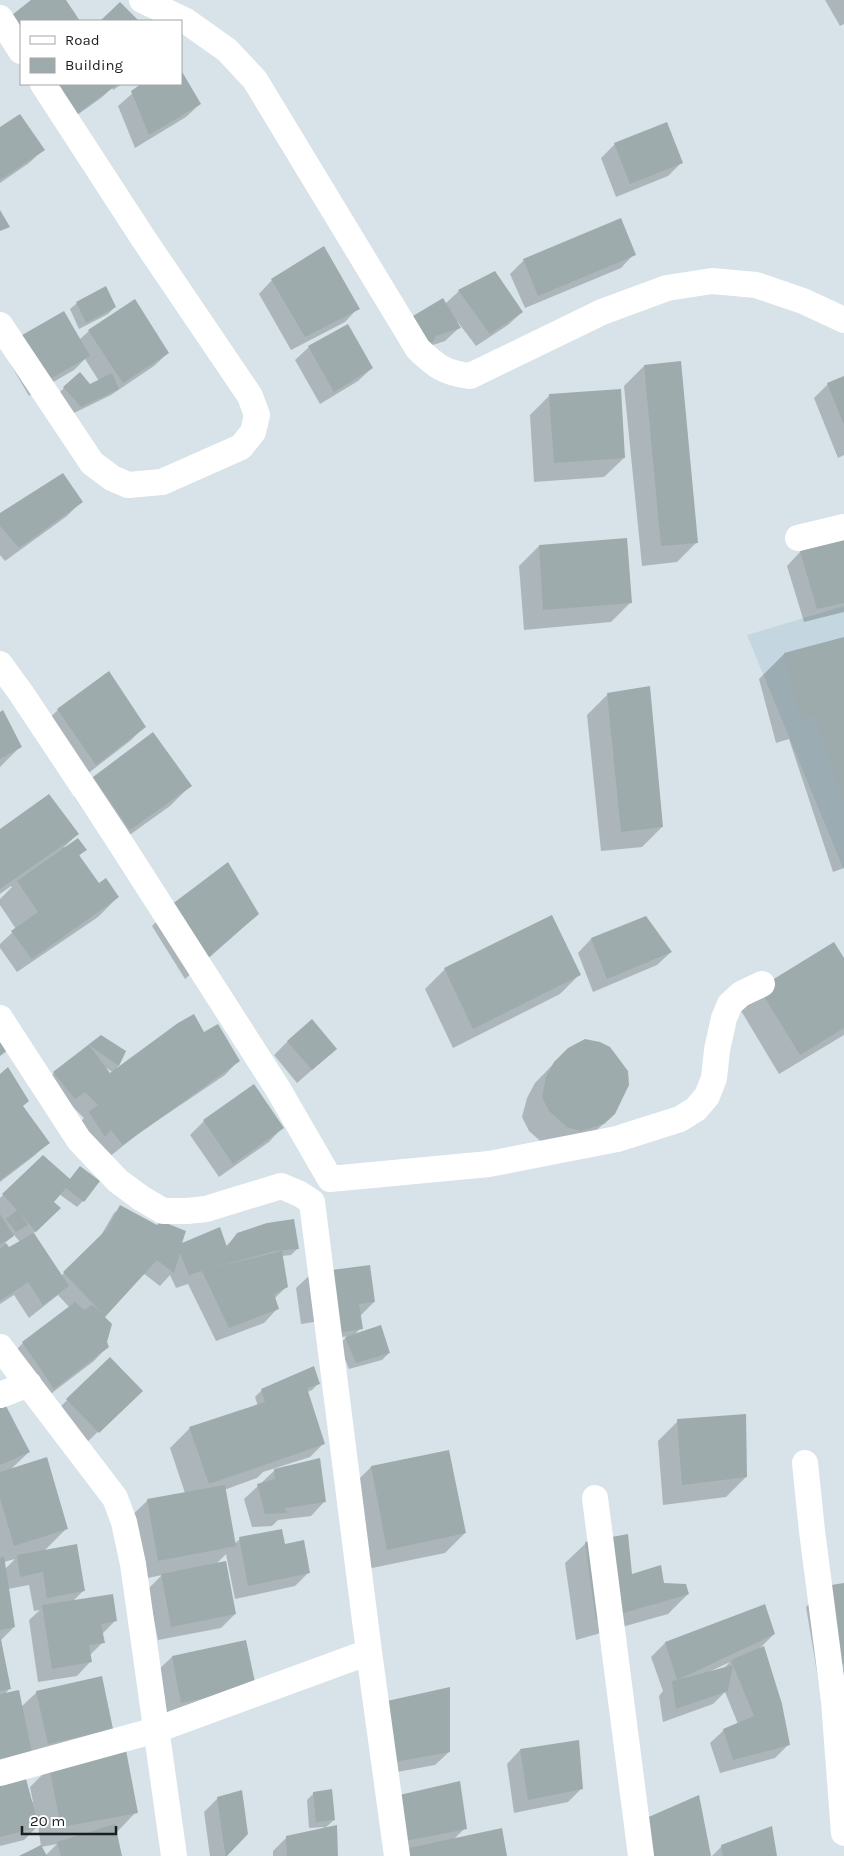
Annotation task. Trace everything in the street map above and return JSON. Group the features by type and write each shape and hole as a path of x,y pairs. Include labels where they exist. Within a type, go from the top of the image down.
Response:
{"street":[{"path":"142,0 186,21 227,50 255,80 418,349 434,364 453,374 470,376 602,312 667,288 712,281 756,285 803,302 844,320"},
{"path":"0,18 20,49"},
{"path":"0,325 92,463 112,478 128,485 162,482 242,448 253,432 257,415 250,396 44,85"},
{"path":"798,538 844,527"},
{"path":"0,664 114,833 268,1072 330,1179"},
{"path":"312,1202 330,1179 489,1164 617,1139 680,1119 696,1109 707,1096 714,1078 717,1050 724,1018 730,1004 741,994 762,984"},
{"path":"0,1018 79,1140 118,1181 163,1211 206,1209 281,1186 300,1194 312,1202 397,1856"},
{"path":"0,1347 115,1498 124,1522 134,1564 174,1856"},
{"path":"0,1395 29,1384"},
{"path":"805,1463 834,1701 844,1833"},
{"path":"595,1498 641,1856"},
{"path":"0,1773 156,1730 370,1652"}],"shaded area":[{"path":"844,606 844,870 747,635"}],"building":[{"path":"31,0 66,0 79,20 20,20 20,27 12,15"},
{"path":"120,2 138,20 101,20"},
{"path":"182,72 201,104 149,135 131,91 140,85 182,85"},
{"path":"52,85 117,85 74,116"},
{"path":"20,114 45,150 0,180 0,127"},
{"path":"667,122 683,163 630,184 614,143"},
{"path":"0,210 10,227 0,231"},
{"path":"621,218 636,255 538,296 523,259"},
{"path":"324,246 360,309 305,337 271,279"},
{"path":"495,271 523,312 490,334 458,290"},
{"path":"106,286 116,307 86,323 76,302"},
{"path":"443,298 461,328 436,336 429,348 408,319"},
{"path":"135,299 169,353 123,383 88,330"},
{"path":"64,311 90,356 43,383 17,338"},
{"path":"348,324 373,368 334,392 308,346"},
{"path":"681,361 698,543 661,546 644,365"},
{"path":"80,372 90,384 112,373 119,389 81,407 63,387"},
{"path":"844,376 844,425 827,383"},
{"path":"621,389 625,458 554,463 549,394"},
{"path":"63,473 83,502 19,548 0,526 0,513"},
{"path":"844,537 844,603 817,609 800,551"},
{"path":"627,538 632,603 543,610 539,545"},
{"path":"844,637 844,804 814,715 801,719 784,653"},
{"path":"109,671 146,727 96,765 57,709"},
{"path":"650,686 663,827 621,832 607,693"},
{"path":"3,710 22,747 0,759 0,712"},
{"path":"153,732 192,786 130,830 93,777"},
{"path":"49,794 79,834 0,889 0,829"},
{"path":"78,838 87,850 79,855 99,883 106,878 119,897 32,959 11,931 38,912 17,881"},
{"path":"228,862 259,914 205,960 171,905"},
{"path":"552,915 581,975 473,1029 444,968"},
{"path":"646,916 672,952 607,979 591,938"},
{"path":"834,942 844,958 844,1028 800,1055 759,988"},
{"path":"194,1014 204,1032 218,1024 240,1061 123,1145 111,1130 105,1137 89,1112 98,1105 85,1092 75,1099 53,1072 101,1035 126,1051 119,1066 89,1045 110,1073 178,1023"},
{"path":"312,1019 337,1049 312,1070 287,1041"},
{"path":"0,1038 8,1050 0,1056"},
{"path":"585,1039 600,1042 610,1047 628,1071 629,1085 615,1114 604,1124 581,1131 567,1127 549,1111 542,1097 546,1077 554,1062 568,1048"},
{"path":"8,1067 29,1101 23,1106 50,1143 0,1180 0,1074"},
{"path":"254,1084 284,1128 233,1164 203,1120"},
{"path":"43,1155 70,1179 80,1166 100,1181 84,1202 66,1188 54,1202 61,1208 36,1232 20,1213 28,1225 16,1232 6,1219 17,1210 2,1194"},
{"path":"120,1205 157,1225 161,1221 186,1231 182,1243 220,1227 227,1247 237,1233 267,1223 294,1219 299,1249 275,1251 211,1268 282,1251 288,1287 274,1294 279,1309 229,1328 202,1271 189,1275 180,1253 174,1273 157,1260 105,1317 112,1324 107,1342 109,1347 54,1389 22,1342 75,1302 84,1310 92,1305 102,1313 63,1272 107,1229"},
{"path":"0,1214 14,1236 0,1245"},
{"path":"34,1233 69,1286 43,1305 28,1282 0,1301 0,1249 6,1243 9,1247"},
{"path":"370,1265 375,1302 359,1304 363,1329 336,1333 309,1273"},
{"path":"381,1325 390,1353 356,1363 345,1337"},
{"path":"110,1357 143,1391 99,1433 66,1399"},
{"path":"314,1366 320,1384 307,1388 325,1444 209,1484 189,1427 265,1402 261,1389"},
{"path":"5,1404 30,1452 0,1465 0,1407"},
{"path":"746,1414 747,1477 682,1485 677,1419"},
{"path":"449,1450 466,1533 387,1550 371,1466"},
{"path":"47,1457 68,1529 14,1546 0,1498 0,1472"},
{"path":"320,1458 326,1502 285,1508 287,1513 265,1514 257,1484 275,1479 274,1469"},
{"path":"225,1485 236,1546 158,1561 147,1499"},
{"path":"282,1529 285,1544 304,1540 310,1573 248,1586 239,1537"},
{"path":"628,1534 632,1574 661,1565 664,1583 686,1584 689,1594 596,1621 585,1542"},
{"path":"77,1544 85,1591 47,1598 43,1572 20,1577 17,1555"},
{"path":"4,1556 15,1627 0,1630 0,1558"},
{"path":"226,1561 236,1614 171,1627 161,1574"},
{"path":"844,1583 844,1663 839,1666 825,1586"},
{"path":"113,1594 117,1621 101,1624 105,1643 89,1645 92,1662 52,1669 42,1605"},
{"path":"765,1604 775,1634 677,1680 665,1642"},
{"path":"0,1635 11,1689 0,1691"},
{"path":"246,1640 256,1687 181,1703 172,1656"},
{"path":"764,1646 782,1704 790,1745 733,1760 723,1729 754,1716 731,1660"},
{"path":"733,1665 728,1691 676,1709 672,1681"},
{"path":"102,1676 113,1729 48,1744 36,1691"},
{"path":"450,1687 450,1752 394,1762 387,1701"},
{"path":"19,1690 33,1758 0,1765 0,1694"},
{"path":"579,1740 583,1789 528,1800 520,1749"},
{"path":"126,1750 138,1813 61,1827 49,1766"},
{"path":"25,1775 39,1827 0,1837 0,1782"},
{"path":"460,1781 467,1829 400,1842 395,1796"},
{"path":"332,1789 335,1820 316,1822 313,1792"},
{"path":"242,1790 248,1834 225,1856 217,1797"},
{"path":"699,1795 711,1856 651,1856 644,1819"},
{"path":"115,1824 122,1856 61,1856 57,1842"},
{"path":"337,1825 338,1856 287,1856 286,1836"},
{"path":"772,1826 777,1856 723,1856 721,1845"},
{"path":"502,1828 507,1856 409,1856 409,1848"},
{"path":"41,1845 47,1856 19,1856"}]}
